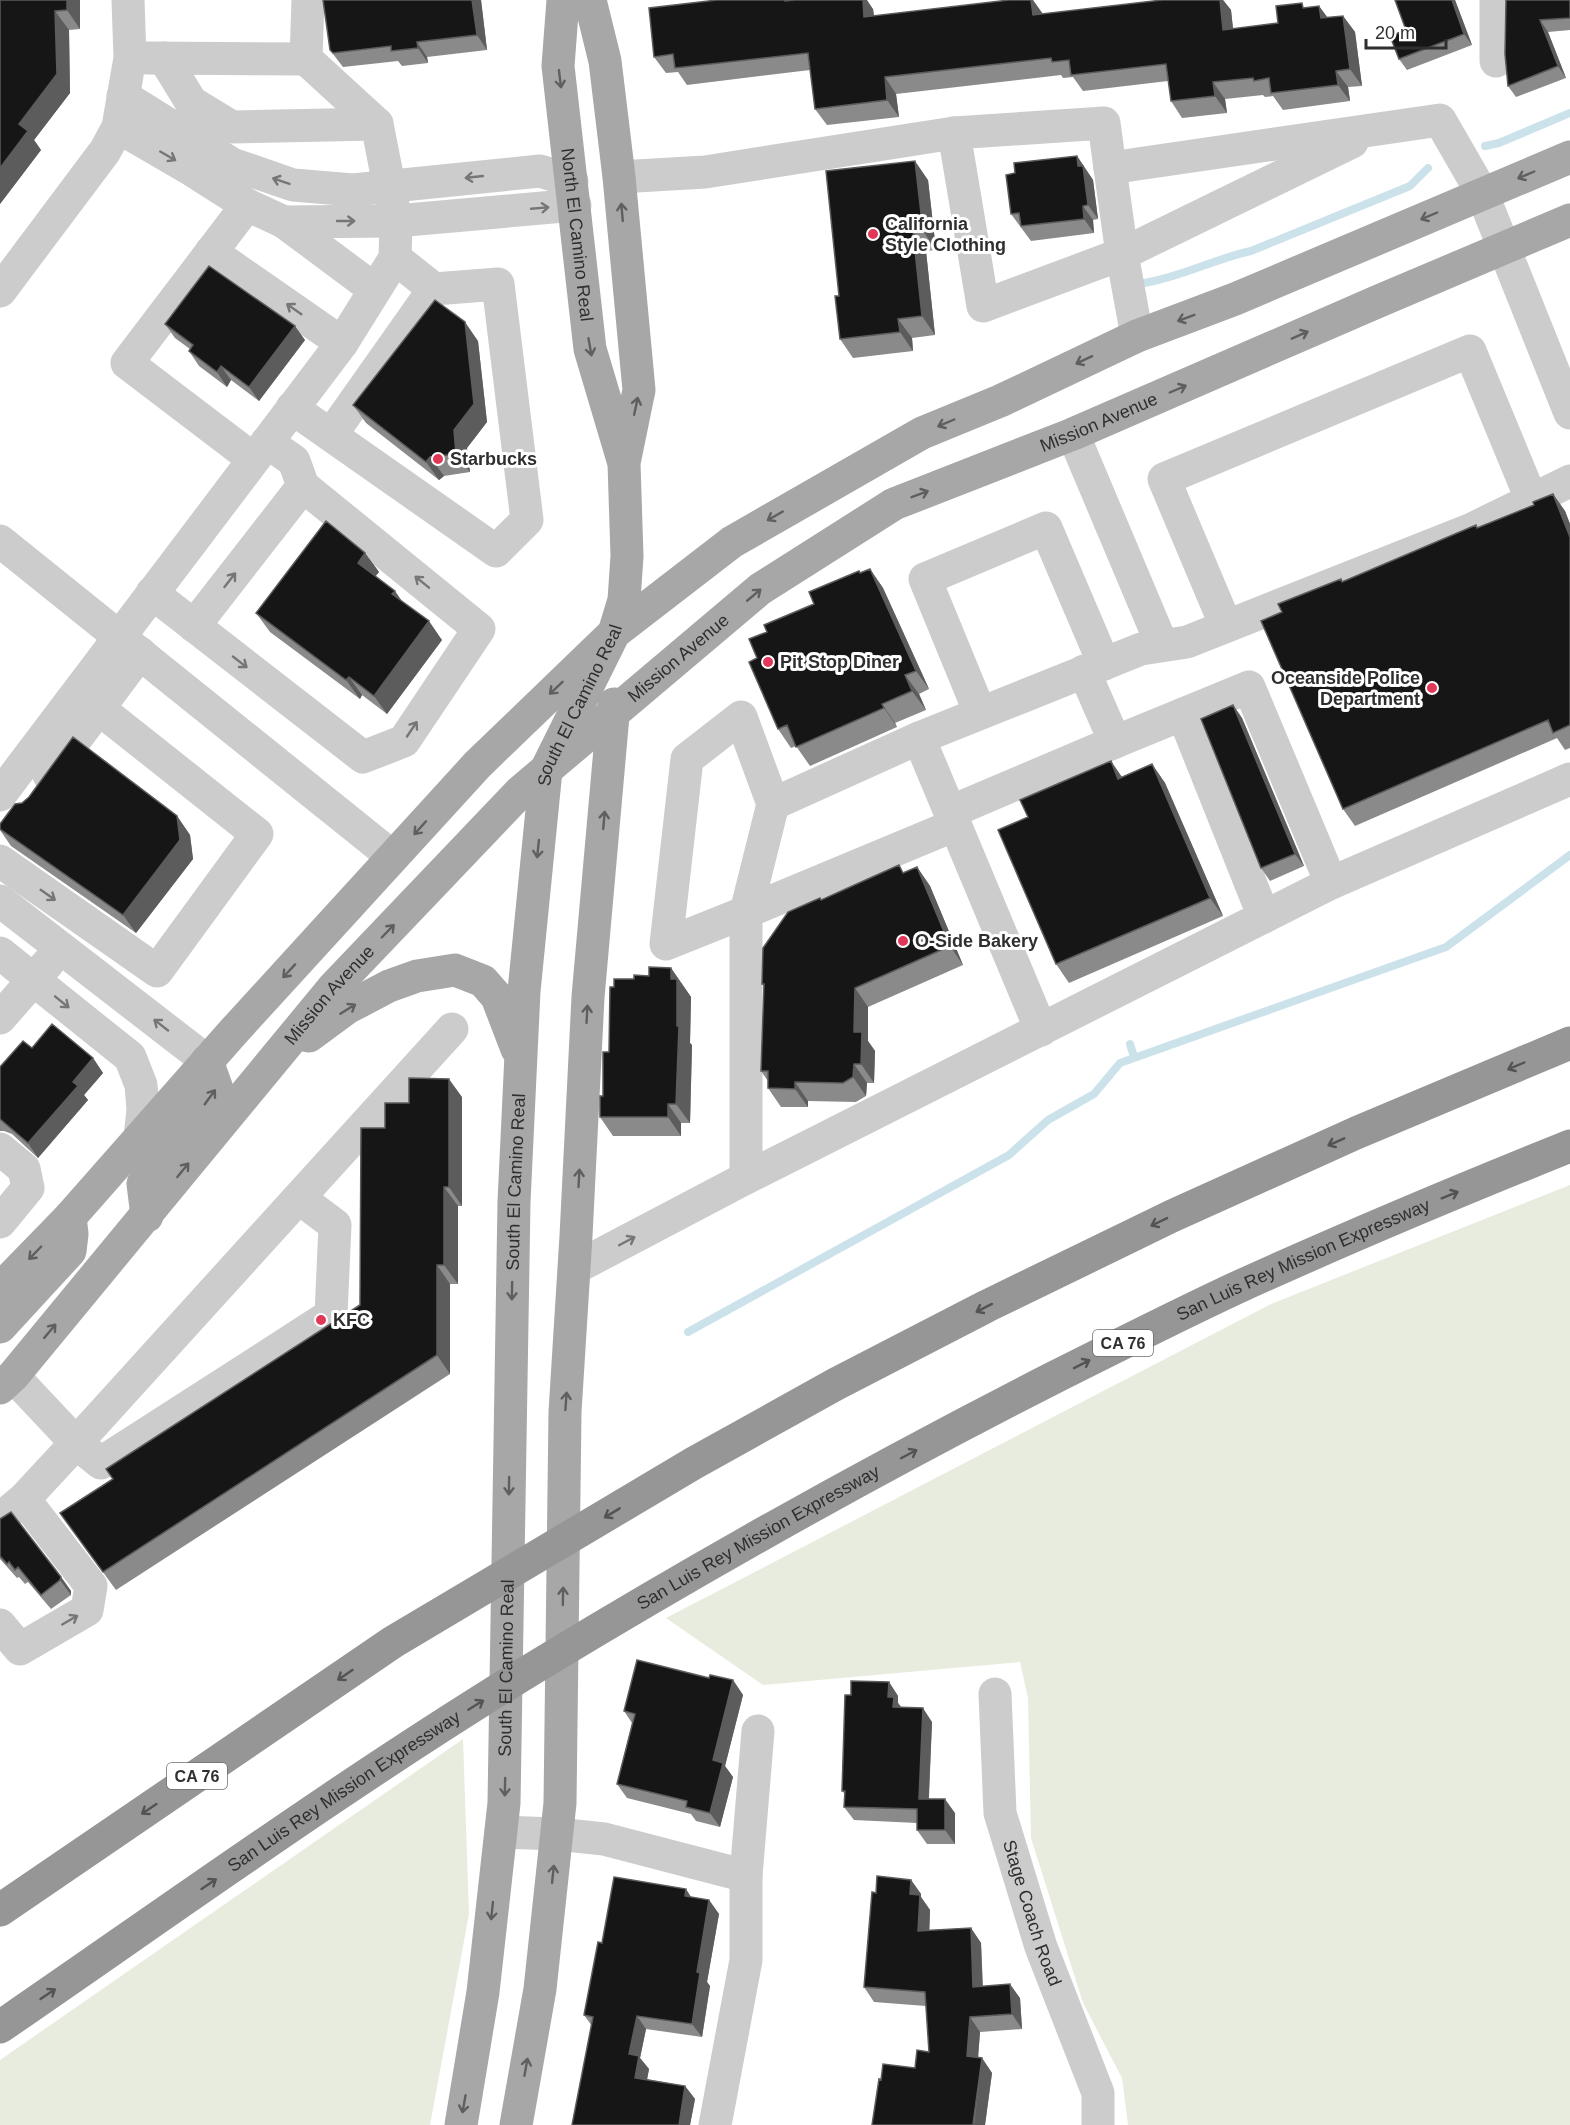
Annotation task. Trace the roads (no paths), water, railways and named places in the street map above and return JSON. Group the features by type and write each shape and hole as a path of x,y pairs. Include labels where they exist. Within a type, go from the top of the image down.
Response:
{"highway":[{"name":"CA 76","path":"0,1910 393,1642 662,1483 836,1384 987,1306 1172,1216 1356,1133 1570,1043"},
{"name":"San Luis Rey Mission Expressway","path":"0,2027 391,1759 538,1665 662,1591 839,1491 991,1410 1213,1299 1400,1216 1570,1146"}],"main road":[{"path":"565,0 575,22 583,89 602,148 619,177"},
{"name":"North El Camino Real","path":"565,0 558,66 590,349 624,463"},
{"name":"North El Camino Real","path":"590,0 605,61 619,177 639,390 624,463 627,568 624,600 614,633"},
{"path":"0,1289 70,1217 207,1061 477,765 614,633 732,542 922,433 1000,401 1137,336 1235,299 1570,157"},
{"path":"574,193 588,187 598,226 616,326 636,362"},
{"name":"Mission Avenue","path":"4,1376 147,1216 333,988 521,791 760,590 894,504 1073,434 1570,220"},
{"name":"South El Camino Real","path":"516,2125 540,1989 560,1803 565,1412 575,1268 588,997 614,715 614,633"},
{"name":"South El Camino Real","path":"461,2125 483,1992 501,1832 505,1773 514,1202 524,991 546,770 614,633"},
{"path":"267,1068 347,1008 389,986 417,976 455,970 483,981 497,998 521,1058"},
{"path":"147,1216 143,1184 217,1089 207,1061"},
{"path":"0,1327 70,1251 72,1234 70,1217"}],"street":[{"path":"0,291 105,151 121,111 130,58 128,0"},
{"path":"306,59 308,0"},
{"path":"1496,0 1496,61"},
{"path":"130,58 306,59 377,124 396,221 395,258 342,343 152,593 130,645 98,708 27,805 3,792 130,645"},
{"path":"164,58 191,102 232,127 377,124"},
{"path":"121,111 232,164 293,185 353,190 540,171 574,193"},
{"path":"121,111 192,170 247,205 284,222 374,289"},
{"path":"1110,168 1440,120 1482,193 1570,413"},
{"path":"619,177 705,172 954,133 1104,123 1122,254 1137,336"},
{"path":"954,133 983,306 1122,254 1382,128"},
{"path":"284,222 396,221 574,193"},
{"path":"152,593 363,757 404,741 479,629 303,486 294,461 260,451 127,363 247,205"},
{"path":"211,252 342,343"},
{"path":"292,408 496,551 527,520 498,284 434,289 395,258"},
{"path":"331,435 434,289"},
{"path":"1226,626 1164,479 1470,351 1532,501"},
{"path":"1073,434 1162,645"},
{"path":"773,804 919,738 1094,667 1141,649 1187,642 1472,529 1570,481"},
{"path":"194,626 303,486"},
{"path":"980,713 924,579 1046,528 1094,667 1115,742"},
{"path":"0,541 393,857"},
{"path":"746,1178 746,912 773,804 741,717 687,759 666,944 746,912 953,819 1115,742 1249,687 1331,883"},
{"path":"0,861 157,971 257,834 98,708"},
{"path":"1183,714 1264,917"},
{"path":"919,738 1041,1030"},
{"path":"575,1268 746,1178 1331,883 1570,779"},
{"path":"0,901 207,1061"},
{"path":"0,1018 61,947"},
{"path":"0,953 130,1057 141,1085 143,1110 140,1137"},
{"path":"10,1637 87,1610 91,1586 12,1509 76,1443 452,1029"},
{"path":"0,1149 24,1169 28,1188 0,1222"},
{"path":"4,1376 76,1443 101,1463 331,1315 335,1225 299,1198"},
{"name":"Stage Coach Road","path":"995,1694 1000,1813 1041,1947 1098,2093 1098,2125"},
{"path":"715,2125 746,1960 746,1876 758,1731"},
{"path":"501,1832 557,1834 604,1839 746,1876"}],"waterway":[{"path":"1485,146 1499,143 1570,113"},
{"path":"1144,283 1171,277 1251,251 1410,186 1428,168"},
{"path":"688,1332 1009,1155 1048,1120 1094,1094 1120,1063 1446,947 1570,855"},
{"path":"1130,1044 1134,1057"}],"place":[{"name":"California Style Clothing","path":"873,234"},
{"name":"Starbucks","path":"438,459"},
{"name":"Pit Stop Diner","path":"768,662"},
{"name":"Oceanside Police Department","path":"1432,688"},
{"name":"O-Side Bakery","path":"903,941"},
{"name":"KFC","path":"321,1320"}]}
